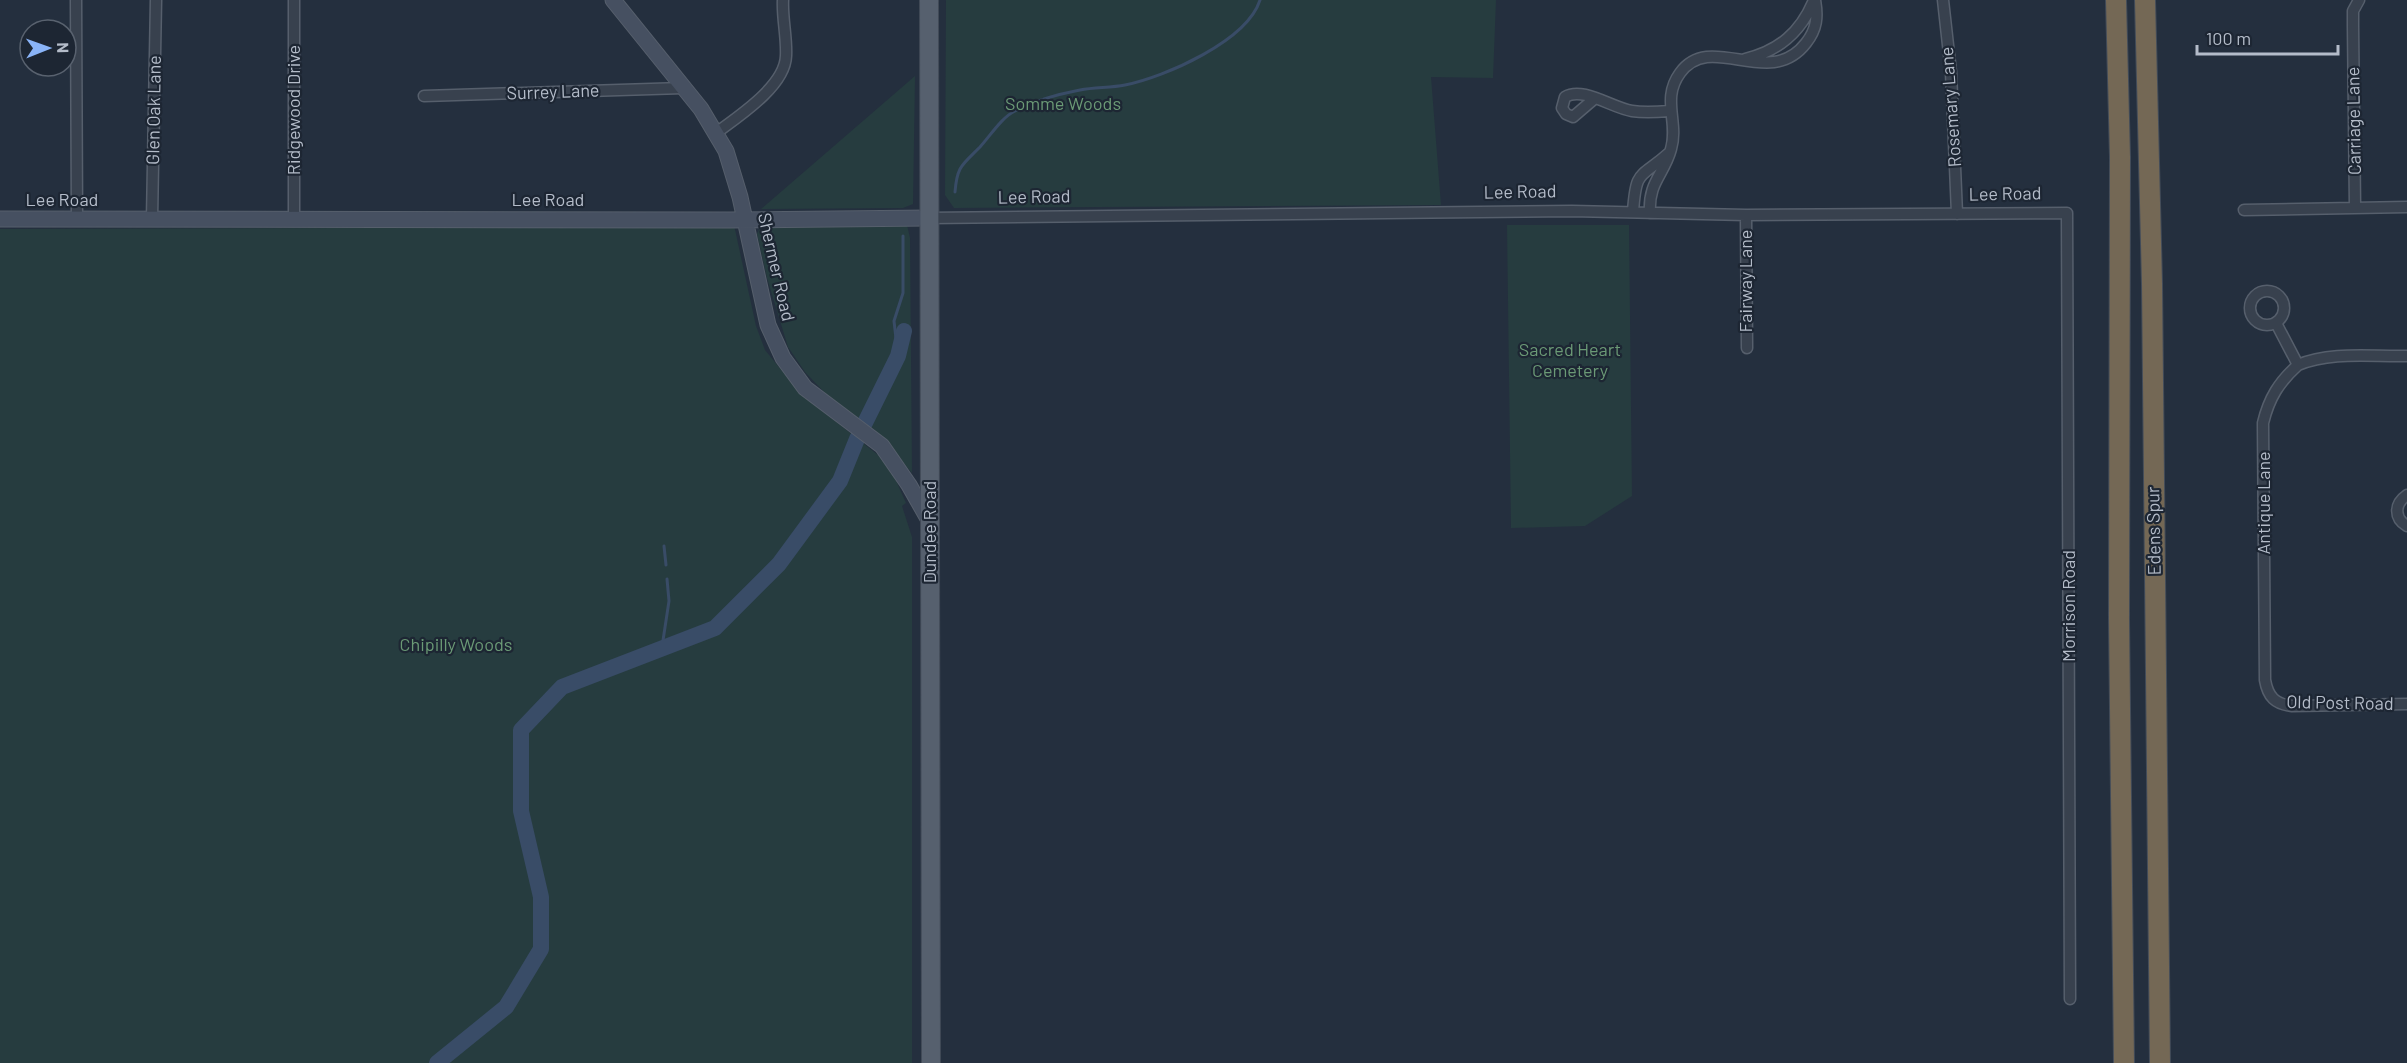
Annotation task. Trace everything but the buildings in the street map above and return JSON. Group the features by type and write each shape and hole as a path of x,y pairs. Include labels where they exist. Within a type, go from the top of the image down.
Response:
{"highway":[{"name":"Edens Spur","path":"2116,0 2120,157 2119,619 2124,1063"},
{"name":"Edens Spur","path":"2145,0 2152,284 2160,1063"}],"main road":[{"name":"Dundee Road","path":"929,0 931,1063"}],"street":[{"path":"76,0 77,219"},
{"name":"Glen Oak Lane","path":"152,219 156,0"},
{"name":"Ridgewood Drive","path":"294,0 294,219"},
{"name":"Shermer Road","path":"613,0 700,109 726,151 735,175 746,220 768,326 783,358 805,388 882,447 909,485 930,522"},
{"path":"716,133 757,101 781,73 786,54 783,0"},
{"path":"1745,59 1772,50 1793,35 1806,18 1814,0"},
{"path":"1650,213 1649,202 1652,186 1671,151 1672,90 1679,74 1702,58 1713,56 1770,64 1788,58 1800,51 1816,26 1814,0"},
{"name":"Rosemary Lane","path":"1943,0 1952,72 1957,214"},
{"name":"Carriage Lane","path":"2355,208 2353,11 2359,0"},
{"name":"Surrey Lane","path":"424,96 683,88"},
{"path":"1594,99 1612,107 1635,112 1670,111"},
{"path":"1633,212 1635,187 1641,174 1671,151"},
{"path":"2244,210 2407,207"},
{"name":"Lee Road","path":"0,219 746,220 1633,212 1746,215 2067,213"},
{"name":"Morrison Road","path":"2067,213 2070,999"},
{"name":"Fairway Lane","path":"1746,215 1746,348"},
{"path":"2276,322 2298,366 2309,360 2334,357 2407,356"},
{"name":"Antique Lane","path":"2273,700 2267,690 2265,680 2263,423 2271,396 2277,386 2298,366"},
{"path":"2407,495 2397,508 2399,519 2407,526"},
{"name":"Old Post Road","path":"2273,700 2281,705 2292,706 2407,704"}],"green space":[{"name":"Somme Woods","path":"946,0 1496,0 1493,78 1431,77 1441,205 954,208 945,195"},
{"path":"915,76 913,204 903,208 761,209"},
{"name":"Chipilly Woods","path":"734,225 756,326 765,350 801,394 878,455 894,476 906,503 902,506 912,537 912,1063 0,1063 0,229 701,227"},
{"path":"761,225 907,225 910,238 912,473 876,431 827,395 805,372 788,347 767,278 757,234"},
{"name":"Sacred Heart Cemetery","path":"1507,225 1629,225 1632,496 1585,526 1511,528"}],"waterway":[{"path":"955,192 961,166 1010,114 1030,104 1055,96 1142,81 1182,65 1203,55 1239,29 1252,15 1260,0"},
{"path":"898,356 894,321 903,293 903,236"},
{"path":"437,1063 506,1007 541,949 541,897 521,811 521,730 562,687 715,628 779,564 840,481 857,439 898,356 904,331"},
{"path":"664,546 666,565"},
{"path":"662,647 669,601 667,579"}]}
